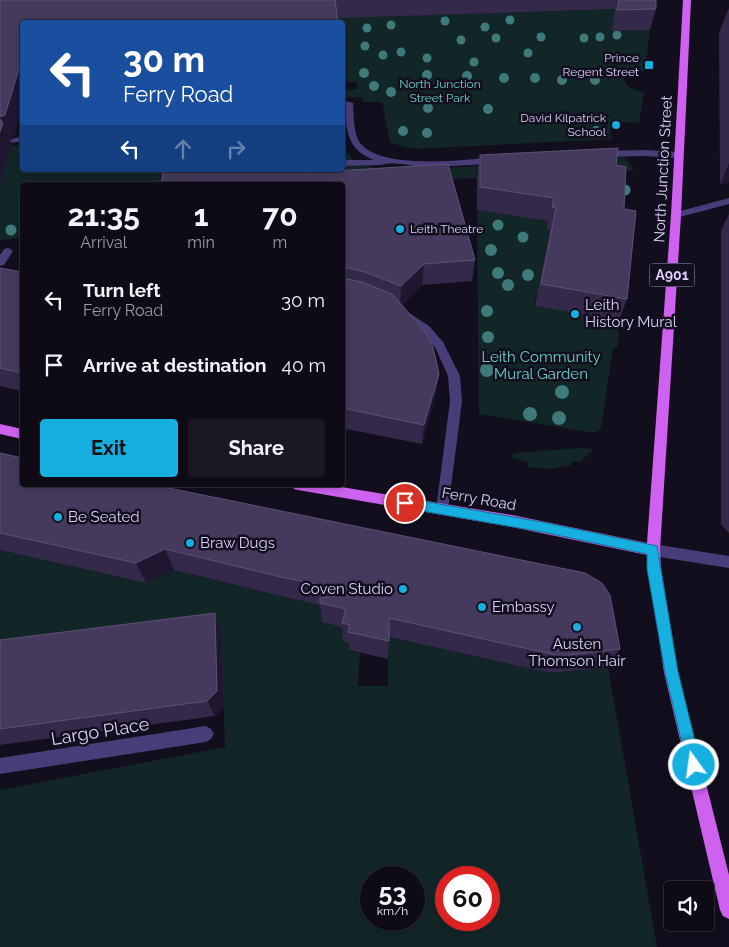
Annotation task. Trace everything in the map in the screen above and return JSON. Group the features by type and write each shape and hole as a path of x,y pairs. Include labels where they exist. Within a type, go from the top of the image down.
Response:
{"main road":[{"name":"North Junction Street","path":"687,0 676,215 653,550 654,569 671,672 729,910"},
{"path":"0,429 20,434"},
{"name":"Ferry Road","path":"310,487 542,527 653,550"}],"street":[{"path":"349,103 355,144 363,152 376,158 394,162"},
{"path":"13,140 20,139"},
{"path":"591,155 644,152 678,155"},
{"path":"345,163 394,162 429,164 505,160"},
{"path":"285,176 312,174 316,172"},
{"path":"676,215 729,201"},
{"path":"0,263 8,251"},
{"path":"395,308 425,329 439,345 454,376 456,401 442,510"},
{"path":"653,550 729,562"},
{"name":"Largo Place","path":"0,766 206,734"}],"green space":[{"name":"North Junction Street Park","path":"615,9 613,31 650,30 645,71 632,72 624,78 628,86 644,92 639,123 622,122 610,129 612,139 413,149 390,143 382,102 363,102 362,97 345,98 345,90 358,89 357,82 345,82 345,20 248,20"},
{"path":"20,145 20,172 345,172 345,150 354,161 376,168 429,169 624,157 634,170 345,185 345,182 20,182 20,238 0,240 0,185 11,146"},
{"name":"Leith Community Mural Garden","path":"477,210 548,221 562,233 550,298 536,295 534,306 619,321 618,347 613,348 601,429 595,433 479,414"},
{"path":"579,448 594,449 580,462 572,461 571,465 551,469 528,467 528,462 512,458 513,453"},
{"path":"0,550 146,583 184,565 192,575 350,612 349,651 360,653 358,686 388,686 388,637 551,673 608,667 657,947 0,947 0,790 225,747 221,631 0,659"}],"building":[{"path":"0,0 335,0 338,20 20,20 20,66 5,115 0,117"},
{"path":"619,0 656,0 656,9 617,10"},
{"path":"0,119 3,123 0,132"},
{"path":"618,148 616,165 626,167 624,209 636,211 627,299 541,284 556,208 552,207 554,198 480,187 480,155"},
{"name":"Leith Theatre","path":"448,164 475,260 424,264 401,286 365,272 345,268 345,182 148,182 162,181 163,172 303,173 345,172 345,170"},
{"path":"0,268 20,272 20,373 0,368"},
{"path":"345,279 362,282 392,294 427,334 433,347 439,374 424,425 345,409"},
{"path":"0,453 20,458 20,487 164,487 585,573 602,583 610,595 620,649 560,656 389,618 389,641 348,632 350,625 342,623 346,609 320,603 320,598 352,594 349,594 350,591 281,577 165,549 136,563 0,533"},
{"path":"215,613 217,691 207,701 0,729 0,640"}],"place":[{"name":"Prince Regent Street","path":"649,65"},
{"name":"David Kilpatrick School","path":"616,125"},
{"name":"Leith Theatre","path":"400,229"},
{"name":"Leith History Mural","path":"575,314"},
{"name":"Be Seated","path":"58,517"},
{"name":"Braw Dugs","path":"190,543"},
{"name":"Coven Studio","path":"403,589"},
{"name":"Embassy","path":"482,607"},
{"name":"Austen Thomson Hair","path":"577,627"}],"route":[{"path":"405,503 542,527 653,550 659,605 671,672 694,765"}]}
